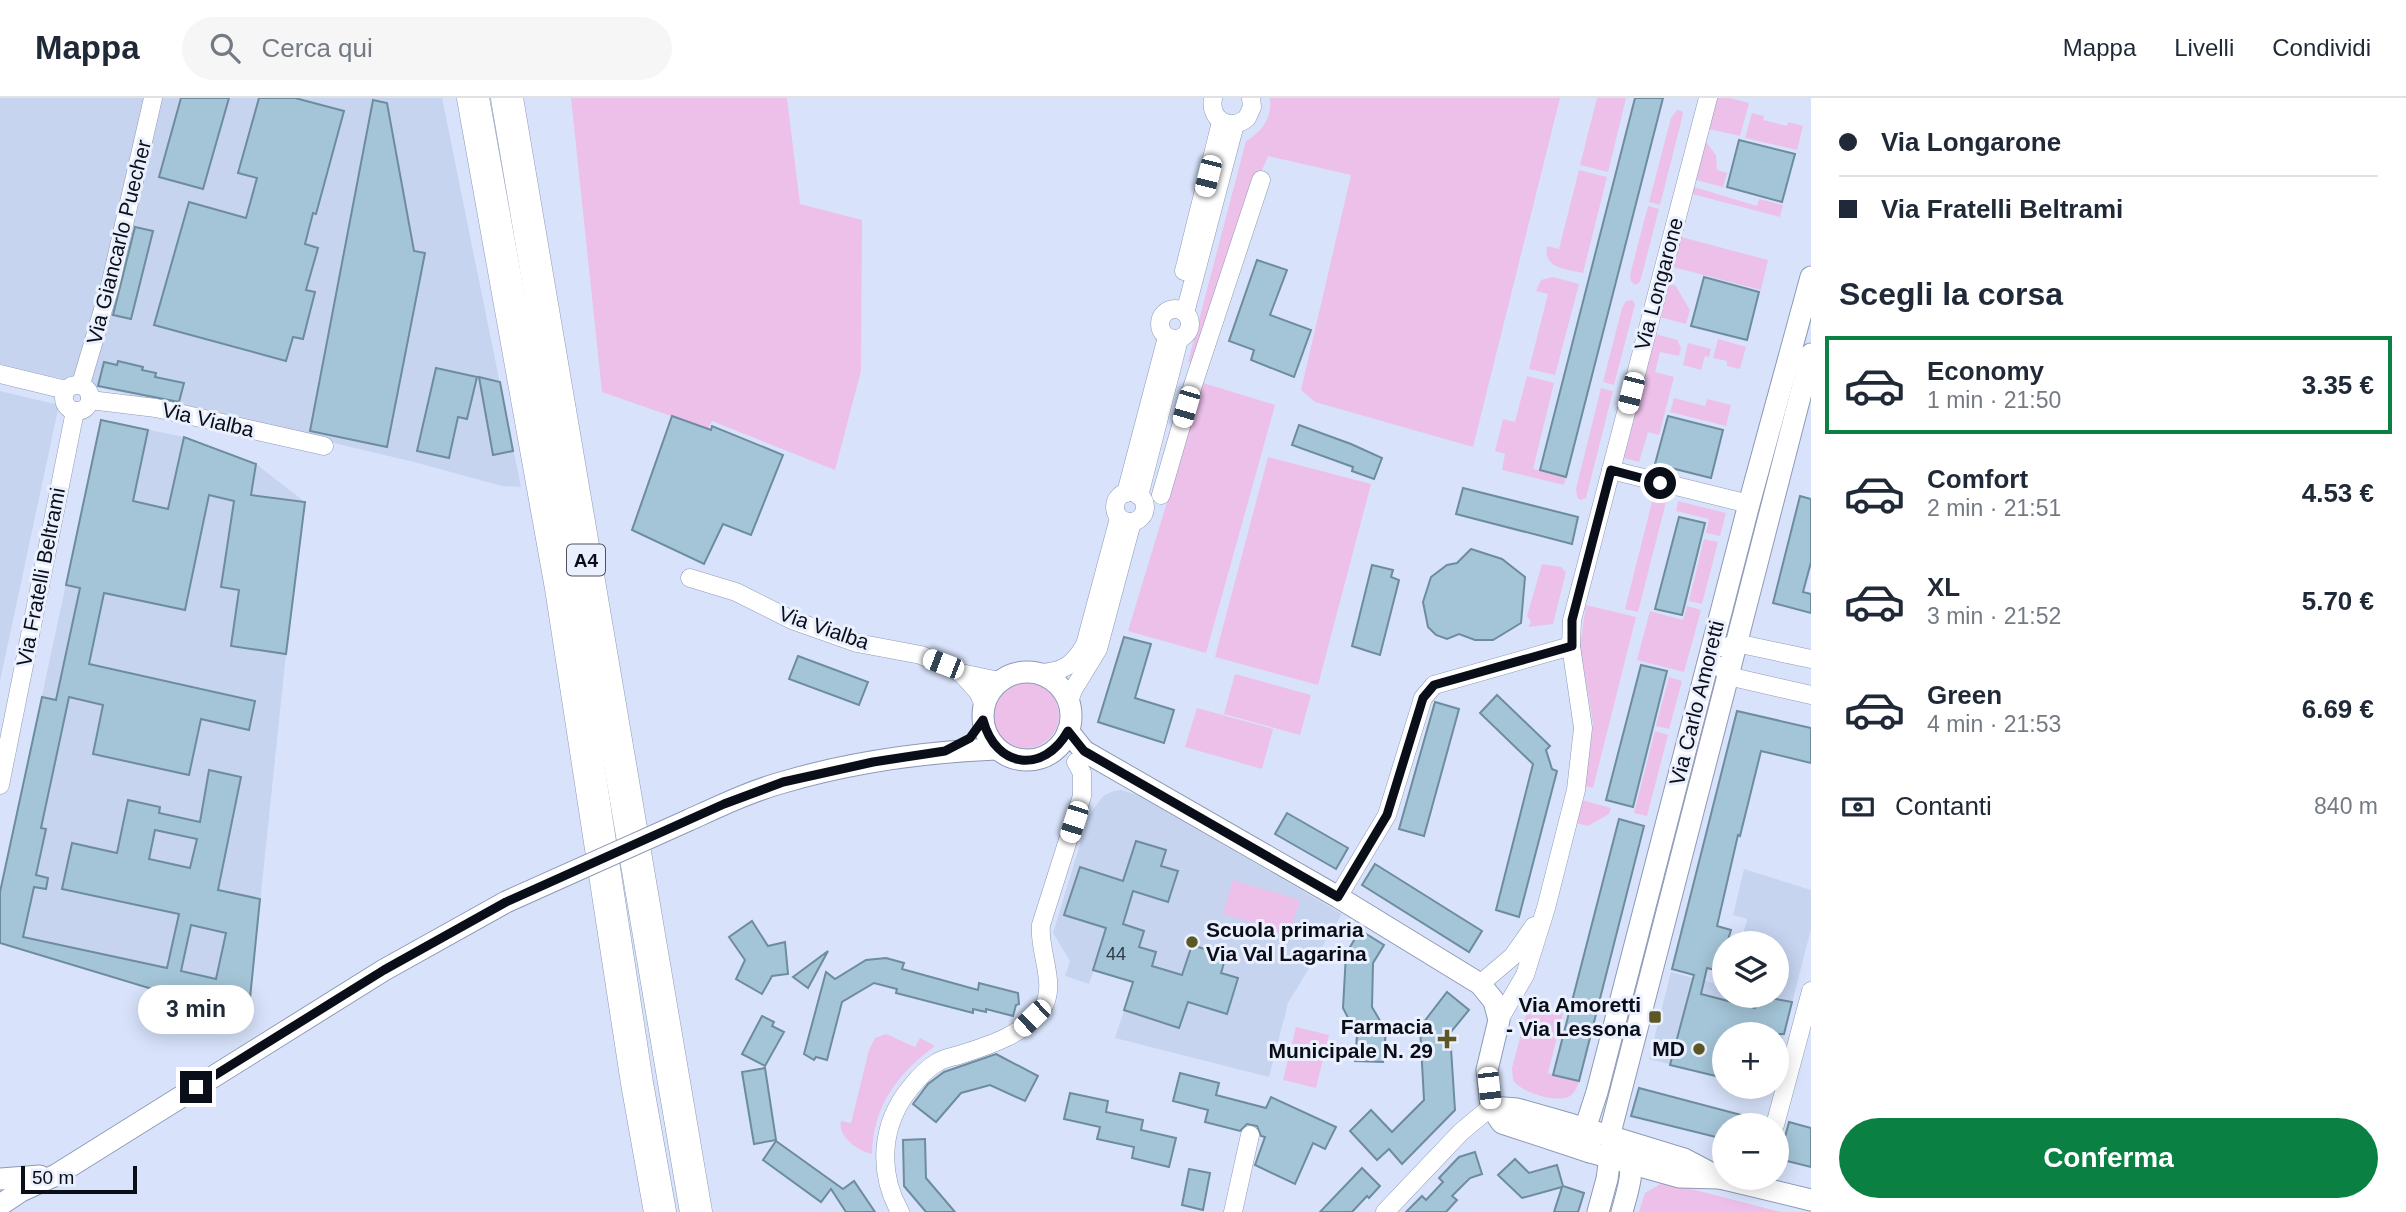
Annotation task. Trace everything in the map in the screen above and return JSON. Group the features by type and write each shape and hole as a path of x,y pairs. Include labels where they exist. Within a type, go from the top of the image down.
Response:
{"highway":[{"name":"A4","path":"473,98 561,588 637,1083 660,1212"},
{"name":"A4","path":"507,98 696,1212"}],"street":[{"name":"Via Giancarlo Puecher","path":"79,392 110,286 153,98"},
{"path":"1210,98 1213,112 1228,123"},
{"path":"1228,123 1247,118 1252,107 1251,98"},
{"name":"Via Longarone","path":"1499,1020 1525,975 1546,908 1576,790 1583,728 1572,646 1572,620 1708,98"},
{"path":"1180,311 1228,123"},
{"path":"1161,495 1193,386 1261,180"},
{"name":"Via Carlo Amoretti","path":"1585,1129 1597,1092 1749,504 1811,277"},
{"path":"1168,311 1180,311 1189,318 1190,328 1185,336 1173,338 1161,328 1162,318 1168,311"},
{"path":"1133,494 1169,379 1173,338"},
{"path":"1133,494 1173,338"},
{"name":"Via Carlo Amoretti","path":"1598,1212 1607,1179 1608,1147 1811,354"},
{"name":"Via Vialba","path":"0,373 324,446"},
{"path":"1169,379 1193,386"},
{"name":"Via Fratelli Beltrami","path":"0,785 75,411 65,403 79,392"},
{"path":"1611,470 1749,504"},
{"path":"1133,494 1144,501 1145,511 1140,519 1126,520 1115,511 1115,504 1119,497 1133,494"},
{"path":"945,751 970,738 983,713 990,691 999,681 1011,674 1025,671 1051,673 1075,662 1085,645 1126,520"},
{"path":"1042,757 1061,743 1068,731 1069,702 1073,690 1098,649 1126,520"},
{"name":"Via Vialba","path":"690,578 736,592 792,620 857,643 921,656 961,673 999,681"},
{"path":"1811,659 1736,643 1710,654 1728,676 1811,695"},
{"path":"1338,897 1387,815 1423,698 1434,685 1572,646"},
{"name":"Via Vialba","path":"961,673 978,692 983,713"},
{"path":"1039,673 1052,679 1069,702"},
{"path":"983,713 987,735 996,749"},
{"path":"1068,731 1084,751 1338,897 1480,984 1494,1001 1499,1020 1488,1070 1491,1107 1502,1123 1608,1147 1684,1159 1712,1174"},
{"path":"0,1205 21,1191 56,1175 384,970 506,902 689,820 783,782 873,762 945,751 996,749 1022,760 1042,757 1122,773"},
{"path":"900,1212 884,1169 885,1144 891,1116 906,1093 924,1071 939,1061 1017,1033 1042,1009 1048,992 1040,938 1041,925 1082,796 1082,772 1076,762"},
{"name":"Via Longarone","path":"1480,984 1513,956 1546,908"},
{"path":"1778,1113 1811,990"},
{"path":"1385,1212 1461,1132 1491,1107 1517,1109 1585,1129 1632,1164 1679,1177 1712,1178"},
{"path":"1233,1212 1250,1135"},
{"path":"1622,1212 1630,1185 1632,1164"},
{"path":"0,1180 56,1175"},
{"path":"1780,1190 1811,1200"}],"shaded area":[{"path":"0,98 442,98 521,487 502,486 414,462 0,364"},
{"path":"571,98 787,98 800,204 862,220 861,371 835,470 712,421 708,429 602,392"},
{"path":"1270,98 1560,98 1473,447 1315,402 1301,390 1351,175 1268,156 1240,223 1196,364 1188,362 1246,141 1265,123"},
{"path":"1597,98 1626,98 1608,172 1580,165"},
{"path":"1717,98 1749,103 1740,136 1709,129"},
{"path":"1677,110 1683,114 1660,205 1649,202 1671,118"},
{"path":"1752,113 1764,116 1763,120 1787,126 1788,122 1803,126 1797,150 1745,138"},
{"path":"1706,142 1716,155 1717,170 1727,173 1723,187 1696,180"},
{"path":"1579,170 1607,177 1583,273 1557,267 1552,264 1547,254 1547,246 1559,249"},
{"path":"1694,187 1757,206 1759,199 1783,205 1780,217 1692,194"},
{"path":"1648,206 1659,209 1640,282 1635,285 1630,275"},
{"path":"1681,237 1768,260 1761,290 1673,267"},
{"path":"1553,277 1579,284 1555,375 1529,369 1548,294 1536,291 1541,280"},
{"path":"1669,284 1675,285 1690,310 1686,324 1660,317"},
{"path":"1632,300 1635,304 1614,385 1603,382 1622,308 1626,301"},
{"path":"1656,334 1677,340 1681,348 1679,356 1660,352 1655,372 1674,377 1659,435 1648,432 1639,462 1624,458"},
{"path":"1718,339 1746,347 1740,369 1727,366 1727,361 1713,358"},
{"path":"1688,343 1711,349 1709,357 1705,356 1701,370 1683,365"},
{"path":"1527,376 1554,383 1533,469 1566,477 1564,485 1502,470 1505,454 1495,451 1503,419 1515,422"},
{"path":"1203,383 1275,405 1206,653 1128,631"},
{"path":"1601,388 1613,391 1586,498 1580,500 1576,489"},
{"path":"0,391 59,405 0,681"},
{"path":"1674,398 1705,406 1707,399 1731,405 1726,426 1670,412"},
{"path":"101,420 184,437 256,464 305,502 286,654 248,1018 0,944 0,892"},
{"path":"1268,457 1371,484 1318,685 1215,657"},
{"path":"1654,494 1667,498 1638,612 1625,609"},
{"path":"1678,501 1726,513 1720,536 1706,533 1709,519 1676,511"},
{"path":"1704,539 1718,542 1702,604 1689,601"},
{"path":"1542,564 1561,567 1566,572 1553,624 1528,627 1531,622 1527,616"},
{"path":"1586,605 1636,617 1593,788 1585,786 1593,723 1580,646"},
{"path":"1687,606 1701,610 1684,672 1637,660 1650,611 1683,620"},
{"path":"1235,674 1311,695 1300,735 1224,714"},
{"path":"1669,677 1682,681 1669,729 1656,726"},
{"path":"1026,682 1039,684 1049,692 1057,702 1057,728 1049,738 1039,746 1026,748 1013,746 1003,738 995,728 993,715 995,702 1003,692 1013,684"},
{"path":"1197,708 1273,729 1262,769 1185,747"},
{"path":"1655,731 1668,735 1647,816 1634,813"},
{"name":"Scuola primaria Via Val Lagarina","path":"1121,790 1141,796 1342,914 1288,1003 1269,1077 1115,1038 1133,983 1094,970 1089,984 1065,976 1070,961 1053,933 1089,815 1103,796"},
{"path":"1582,800 1611,808 1609,814 1588,826 1576,823"},
{"path":"1744,869 1811,890 1811,929 1787,1022 1712,1022 1712,1075 1649,1059 1671,972 1712,983 1712,1008 1789,1008 1789,931 1744,931 1747,919 1733,915"},
{"path":"1233,880 1300,900 1289,934 1223,914"},
{"path":"1529,1004 1563,1013 1548,1073 1579,1081 1575,1092 1570,1096 1557,1099 1539,1096 1523,1089 1513,1080 1512,1068"},
{"path":"1296,1027 1329,1035 1316,1088 1283,1080"},
{"path":"886,1034 915,1047 920,1038 935,1046 899,1079 890,1092 877,1121 872,1154 861,1150 845,1137 841,1121 851,1123 869,1050 875,1038"},
{"path":"1664,1182 1781,1212 1639,1212 1645,1193"}],"building":[{"path":"181,98 229,98 203,189 159,177"},
{"path":"259,98 295,98 344,111 316,214 313,213 305,244 318,248 306,290 315,292 303,339 293,337 286,361 154,325 189,202 246,218 257,178 238,173"},
{"path":"1635,98 1663,98 1566,477 1540,470"},
{"path":"373,100 387,103 414,251 425,253 387,447 310,431"},
{"path":"1739,140 1795,154 1782,202 1727,187"},
{"path":"135,227 153,231 131,319 113,315"},
{"path":"1257,260 1287,270 1270,315 1311,330 1294,377 1251,360 1254,350 1229,341"},
{"path":"1704,277 1759,292 1747,340 1691,326"},
{"path":"118,361 143,367 142,370 156,373 155,377 184,383 179,402 98,386 104,362 117,365"},
{"path":"436,368 477,377 467,419 458,417 449,458 417,451"},
{"path":"479,377 500,382 513,451 493,455"},
{"path":"672,416 711,430 712,426 783,455 751,535 723,524 704,564 632,530"},
{"path":"1668,416 1723,430 1711,478 1655,464"},
{"path":"101,420 148,430 133,501 168,509 184,437 256,464 251,495 305,502 286,654 231,646 239,590 221,587 234,501 209,495 185,610 104,593 89,664 255,701 249,730 201,719 189,775 93,754 103,705 69,697 41,828 46,829 36,875 48,878 46,889 34,887 23,937 167,968 179,914 62,889 72,843 117,853 128,800 160,807 159,813 200,822 209,770 241,777 218,890 260,899 248,1018 0,943 0,892 42,697 56,700 80,588 66,585","holes":["155,830 197,839 190,868 149,859","191,925 226,933 216,979 181,971"]},
{"path":"1299,425 1382,458 1374,479 1352,471 1353,467 1292,445"},
{"path":"1463,488 1578,517 1572,544 1456,514"},
{"path":"1800,496 1811,499 1811,562 1803,592 1811,594 1811,613 1773,603"},
{"path":"1679,517 1705,523 1682,615 1655,609"},
{"path":"1471,549 1502,559 1525,577 1521,623 1493,640 1475,640 1459,634 1447,639 1436,635 1428,627 1423,602 1431,577 1447,565 1457,563"},
{"path":"1372,565 1393,570 1391,577 1399,580 1380,655 1352,646"},
{"path":"1124,637 1151,644 1135,698 1174,710 1164,743 1098,722"},
{"path":"798,656 868,682 859,705 789,679"},
{"path":"1641,665 1667,671 1633,807 1606,800"},
{"path":"1497,695 1550,746 1546,750 1552,769 1557,771 1519,917 1496,910 1533,764 1480,713"},
{"path":"1435,702 1459,709 1424,836 1399,829"},
{"path":"1737,711 1811,728 1811,763 1761,751 1717,926 1731,930 1712,931 1712,969 1707,968 1701,994 1712,997 1712,1008 1789,1008 1789,1001 1792,1002 1787,1022 1712,1022 1712,1075 1670,1065 1694,975 1672,969"},
{"path":"1287,813 1348,848 1336,869 1275,834"},
{"path":"1619,819 1644,826 1579,1081 1553,1075"},
{"path":"1136,841 1166,850 1161,866 1178,871 1168,902 1133,891 1123,924 1144,931 1139,947 1156,952 1152,966 1182,975 1192,945 1226,956 1221,973 1238,978 1227,1014 1188,1002 1179,1028 1124,1010 1133,982 1093,970 1106,928 1064,915 1080,867 1123,881"},
{"path":"1375,864 1482,931 1469,952 1362,885"},
{"path":"752,921 768,946 785,942 788,974 772,976 762,994 736,979 745,960 729,937"},
{"path":"1360,930 1384,945 1373,963 1372,1007 1386,1031 1383,1062 1355,1061 1357,1035 1343,1008 1346,954"},
{"path":"828,951 808,988 793,977"},
{"path":"886,958 904,963 902,969 978,990 979,983 1018,993 1019,1004 1016,1005 1013,1016 986,1009 986,1012 973,1009 973,1013 896,993 897,989 874,983 842,1002 827,1060 816,1057 814,1060 804,1054 826,972 835,979 866,960"},
{"path":"1447,992 1469,1010 1450,1033 1455,1110 1402,1164 1389,1149 1377,1160 1350,1131 1371,1110 1392,1132 1424,1100 1420,1027"},
{"path":"762,1016 774,1022 772,1026 784,1032 765,1066 742,1054"},
{"path":"996,1054 1038,1076 1025,1101 990,1085 961,1093 936,1122 913,1104 928,1084 944,1072"},
{"path":"765,1068 776,1140 754,1144 742,1072"},
{"path":"1180,1073 1219,1083 1216,1095 1266,1108 1271,1097 1336,1127 1325,1149 1313,1143 1295,1184 1255,1165 1265,1137 1261,1136 1257,1126 1247,1124 1240,1131 1205,1122 1208,1110 1173,1101"},
{"path":"1639,1088 1734,1113 1712,1113 1712,1136 1631,1116"},
{"path":"1070,1093 1108,1101 1106,1112 1143,1120 1141,1130 1176,1138 1169,1167 1132,1158 1134,1147 1097,1139 1100,1127 1064,1119"},
{"path":"1789,1122 1811,1128 1811,1167 1789,1162"},
{"path":"925,1139 926,1178 955,1212 926,1212 904,1186 903,1140"},
{"path":"776,1141 843,1189 854,1181 875,1212 846,1212 831,1189 821,1202 763,1160"},
{"path":"1475,1152 1482,1174 1470,1178 1452,1196 1457,1200 1446,1212 1406,1212 1422,1196 1426,1200 1443,1182 1439,1178 1459,1157"},
{"path":"1515,1159 1529,1173 1557,1165 1563,1186 1584,1193 1578,1212 1554,1212 1562,1187 1522,1198 1498,1175"},
{"path":"1362,1168 1380,1186 1369,1198 1367,1196 1352,1212 1320,1212"},
{"path":"1189,1169 1210,1173 1203,1210 1182,1205"}],"place":[{"name":"Scuola primaria Via Val Lagarina","path":"1192,942"},
{"name":"Via Amoretti - Via Lessona","path":"1655,1017"},
{"name":"Farmacia Municipale N. 29","path":"1447,1039"},
{"name":"MD","path":"1699,1049"}],"route":[{"path":"196,1087 384,970 506,902 724,804 783,782 873,762 945,751 970,738 983,720 987,735 996,749 1022,760 1036,759 1050,753 1061,743 1068,731 1084,751 1338,897 1387,815 1423,698 1434,685 1572,646 1572,620 1611,470 1660,483"}]}
